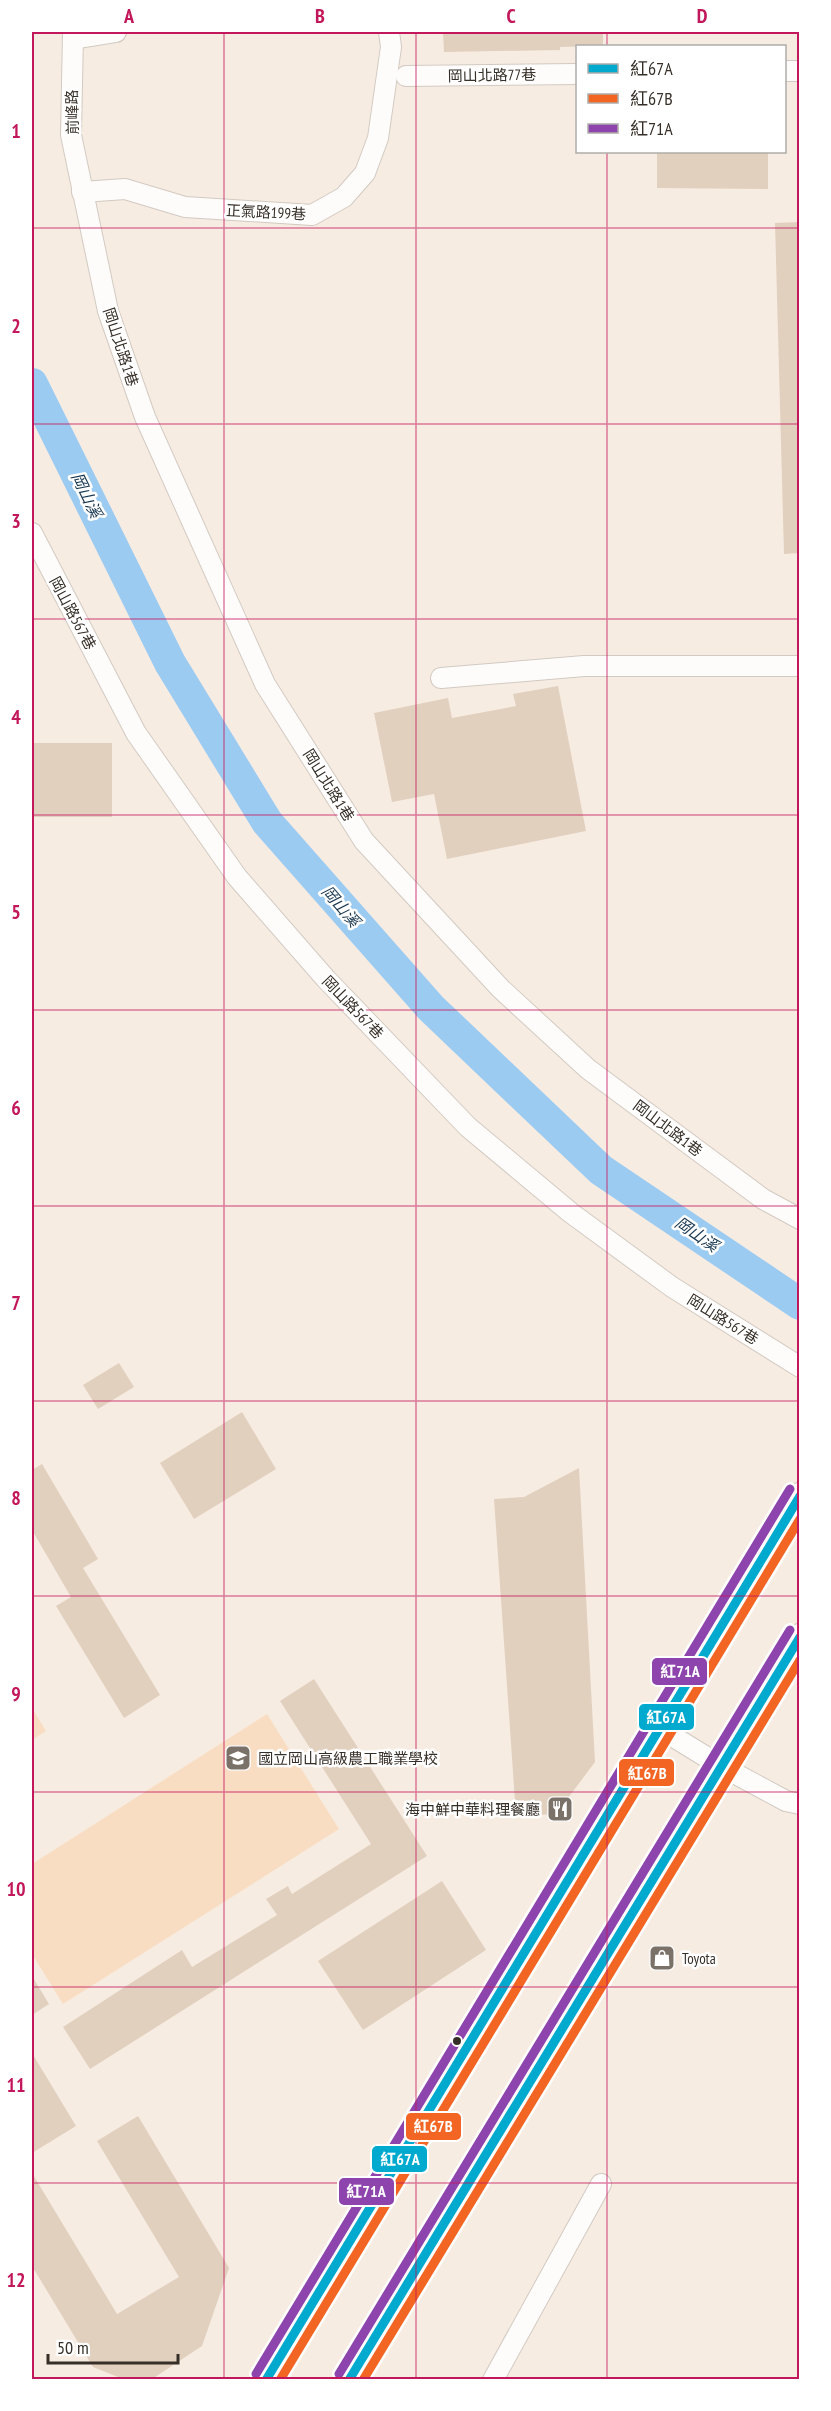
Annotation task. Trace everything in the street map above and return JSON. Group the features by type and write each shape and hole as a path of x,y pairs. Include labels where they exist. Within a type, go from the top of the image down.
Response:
{"main road":[{"path":"266,2379 800,1496"},
{"path":"349,2379 800,1636"}],"street":[{"path":"73,35 116,32"},
{"name":"正氣路199巷","path":"82,192 125,189 185,207 312,215 344,196 365,173 378,138 391,47 389,32"},
{"name":"前峰路","path":"73,35 71,135 82,192"},
{"name":"岡山北路77巷","path":"406,76 576,74"},
{"name":"岡山北路1巷","path":"82,192 108,311 145,417 265,684 364,840 501,989 588,1069 762,1199 800,1219"},
{"name":"岡山路567巷","path":"32,533 136,733 237,877 326,979 468,1127 571,1213 672,1287 800,1367"},
{"path":"441,678 584,666 800,666"},
{"path":"659,1728 786,1802 800,1803"},
{"path":"493,2379 601,2184"}],"shaded area":[{"path":"32,1708 46,1731 32,1740"},
{"path":"267,1714 339,1829 63,2004 32,1954 32,1864"}],"building":[{"path":"443,32 603,32 603,45 576,45 560,47 560,50 444,52"},
{"path":"657,153 768,153 768,189 657,188"},
{"path":"800,222 800,553 784,554 775,223"},
{"path":"558,686 586,831 447,859 434,794 392,802 374,713 448,698 452,718 516,706 513,694"},
{"path":"32,743 112,743 112,817 32,817"},
{"path":"119,1363 134,1387 98,1409 83,1385"},
{"path":"242,1412 276,1469 194,1519 160,1463"},
{"path":"42,1464 98,1559 83,1568 160,1695 124,1718 56,1606 71,1597 32,1530 32,1470"},
{"path":"579,1468 595,1762 556,1814 535,1815 515,1801 494,1499 524,1497"},
{"path":"314,1679 427,1856 90,2069 63,2027 182,1950 192,1967 277,1915 266,1899 288,1886 292,1894 371,1844 280,1701"},
{"path":"442,1881 486,1950 363,2030 318,1961"},
{"path":"32,1976 49,2004 32,2015"},
{"path":"32,2053 76,2126 32,2153"},
{"path":"138,2116 229,2268 202,2346 152,2379 123,2379 93,2367 32,2266 32,2173 117,2314 179,2277 97,2141"}],"waterway":[{"name":"岡山溪","path":"32,384 170,663 267,822 431,1008 601,1170 800,1304"}],"transit line":[{"name":"紅71A","path":"256,2374 790,1489"},
{"name":"紅67A","path":"266,2380 800,1496"},
{"name":"紅67B","path":"280,2380 800,1519"},
{"name":"紅71A","path":"339,2374 790,1630"},
{"name":"紅67A","path":"349,2380 800,1637"},
{"name":"紅67B","path":"363,2380 800,1660"}],"place":[{"name":"國立岡山高級農工職業學校","path":"238,1758"},
{"name":"海中鮮中華料理餐廳","path":"560,1809"},
{"name":"Toyota","path":"662,1958"}]}
